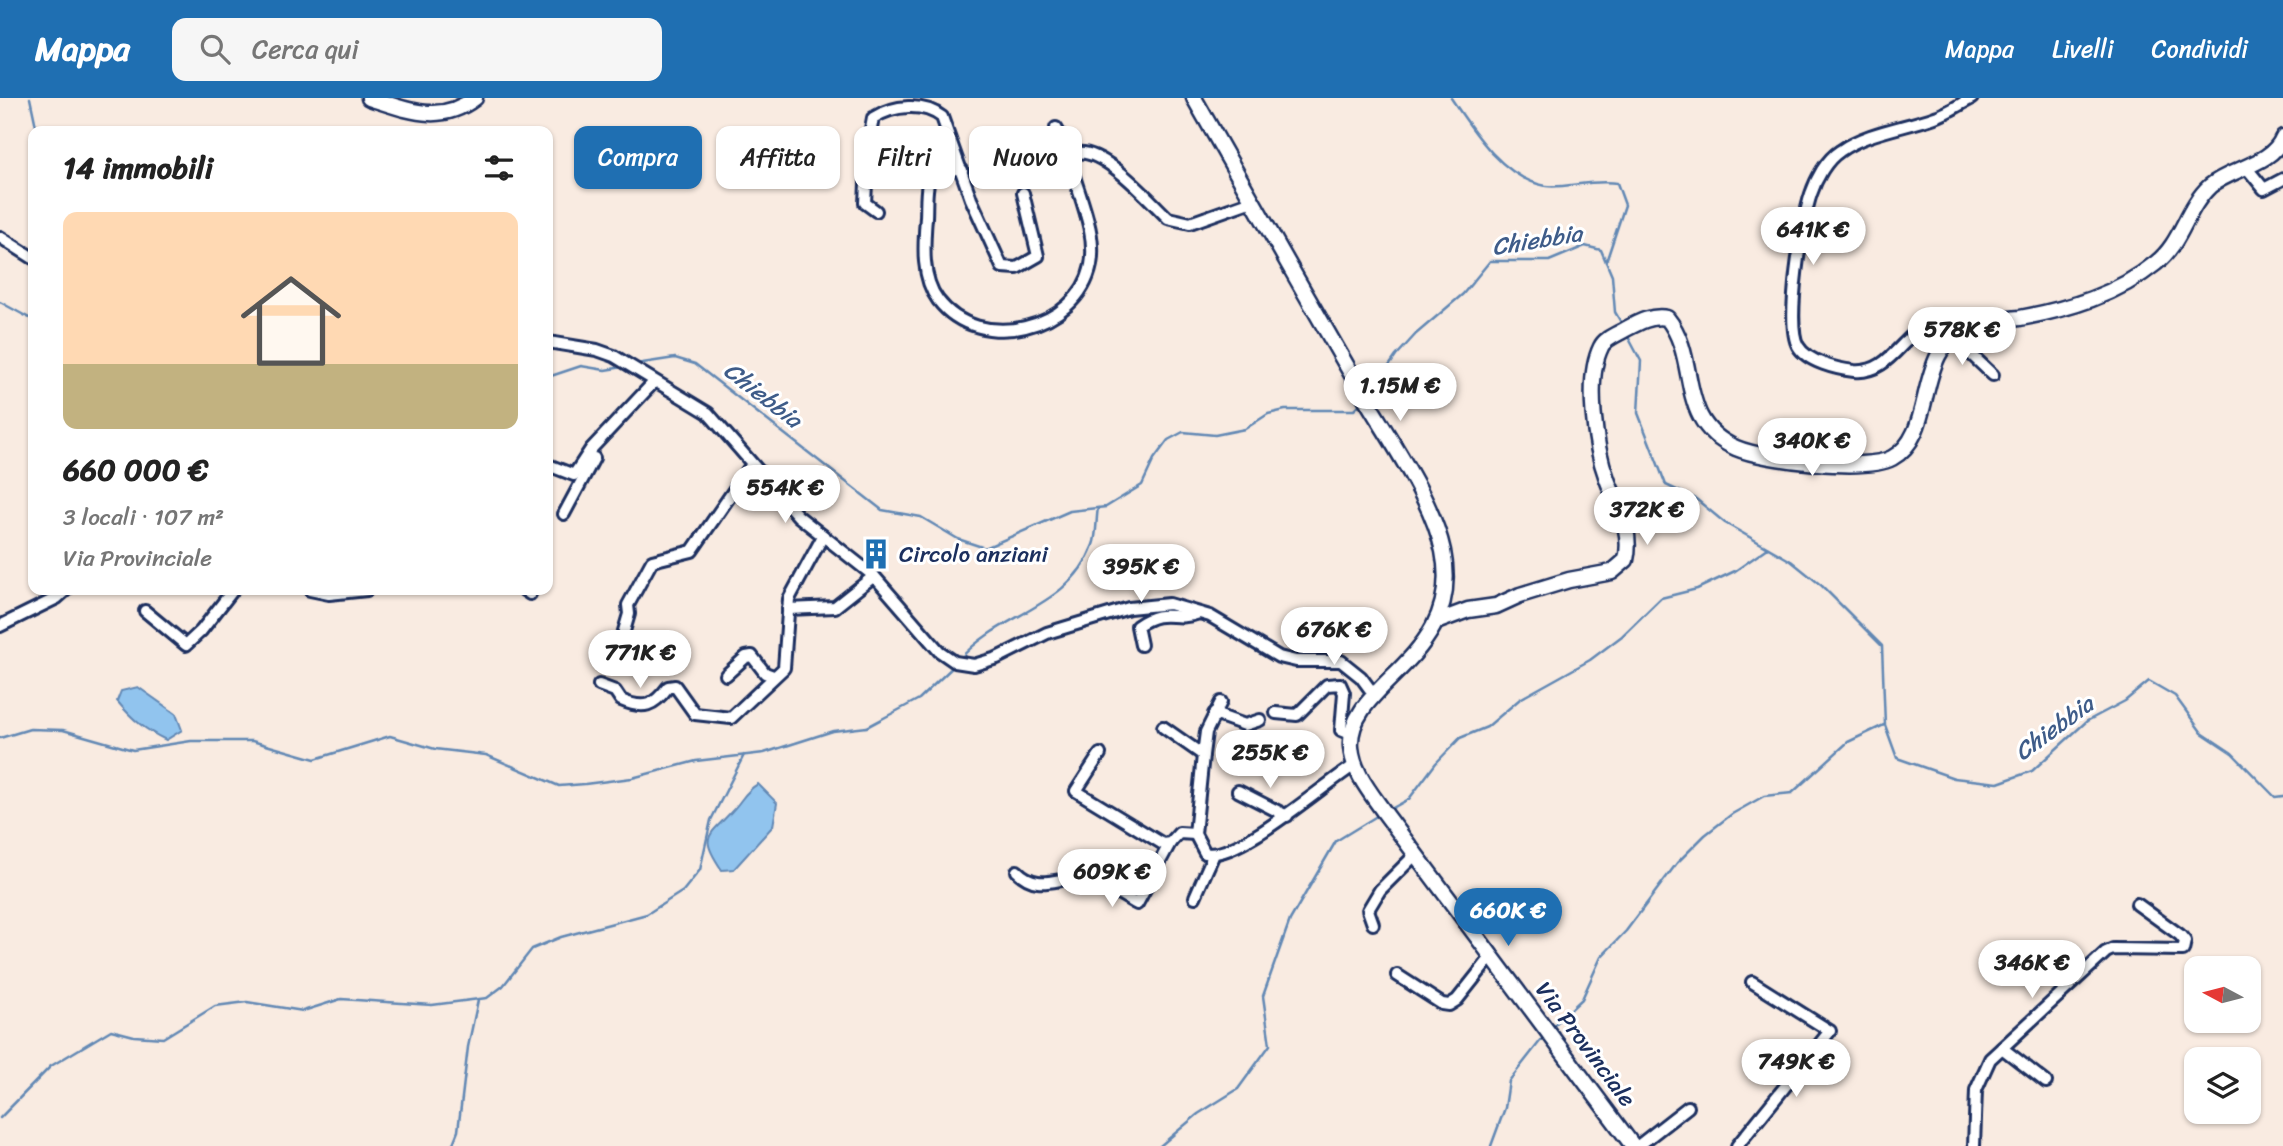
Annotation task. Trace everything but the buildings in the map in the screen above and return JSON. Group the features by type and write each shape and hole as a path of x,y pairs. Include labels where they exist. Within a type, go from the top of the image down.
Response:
{"street":[{"path":"369,98 434,116 464,107 475,98"},
{"path":"1194,98 1414,483 1443,552 1444,590 1436,622 1413,658 1359,713 1351,734 1355,765 1287,816 1213,856 1195,897"},
{"path":"1972,98 1938,116 1847,147 1839,151 1820,173 1810,196 1804,223 1791,326 1798,347 1813,360 1855,371 1874,369 1928,324 1946,321 1970,324 2050,312 2123,286 2170,250 2200,198 2212,185 2269,153 2283,137"},
{"path":"876,211 865,202 868,145 873,118 884,111 919,106 934,110 942,117 971,199 1002,267 1017,268 1038,256 1023,193"},
{"path":"1082,152 1101,158 1168,218 1182,223 1252,201"},
{"path":"962,170 937,167 929,176 924,245 927,274 937,299 955,317 975,326 1025,328 1045,322 1068,308 1081,291 1091,265 1092,243 1077,189"},
{"path":"2246,167 2264,189 2283,179"},
{"path":"0,237 28,255"},
{"path":"1436,622 1468,610 1496,606 1569,580 1612,572 1626,560 1628,533 1606,478 1594,410 1595,372 1600,348 1616,335 1636,324 1660,317 1671,323 1679,339 1699,416 1721,439 1737,449 1855,467 1876,465 1902,451 1915,431 1931,369 1941,349 1970,324"},
{"path":"1953,337 1993,375"},
{"path":"553,343 597,350 708,413 798,516 874,576 939,651 950,659 966,664 997,658 1047,634 1129,608 1169,604 1199,612 1279,657 1296,661 1341,662 1362,677 1375,696"},
{"path":"553,467 574,475 592,449 654,382"},
{"path":"564,514 605,437"},
{"path":"622,638 629,614 628,606 652,561 692,551 752,464"},
{"path":"599,685 615,691 621,700 646,707 656,704 668,687 675,686 695,714 730,718 784,668 788,609 794,586 823,536"},
{"path":"788,609 835,607 874,576"},
{"path":"1444,590 1468,610"},
{"path":"0,626 60,595"},
{"path":"145,611 186,645 201,631 229,595"},
{"path":"1141,645 1138,626 1151,617 1162,613 1187,617 1199,612"},
{"path":"726,675 746,657 752,656 765,673 773,676"},
{"path":"1276,713 1297,715 1327,685 1340,684 1344,693 1341,730 1351,734"},
{"path":"1213,856 1205,853 1195,834 1206,732 1221,702"},
{"path":"1214,714 1245,725 1260,720"},
{"path":"1163,727 1203,755"},
{"path":"1100,754 1076,791 1129,826 1163,844 1170,844"},
{"name":"Via Provinciale","path":"1355,765 1384,812 1636,1146"},
{"path":"1238,791 1287,816"},
{"path":"1017,871 1028,880 1048,884 1086,879 1137,904 1170,844 1180,833 1195,834"},
{"path":"1373,924 1368,910 1380,890 1416,854"},
{"path":"1974,1146 1976,1090 1990,1059 2106,952 2113,949 2183,950 2185,942 2180,935 2137,904"},
{"path":"1396,975 1442,1004 1449,1005 1457,1000 1492,956"},
{"path":"1737,1146 1830,1031 1752,982"},
{"path":"2002,1048 2046,1082"},
{"path":"1636,1146 1688,1107"}],"water":[{"path":"138,687 176,714 182,730 166,740 145,728 128,713 117,701 121,691"},
{"path":"758,784 777,803 773,826 734,869 722,870 710,850 709,837"}],"waterway":[{"path":"30,98 36,126"},
{"path":"1451,98 1491,152 1503,164 1531,182 1553,187 1597,182 1617,183 1625,205 1606,262"},
{"name":"Chiebbia","path":"1369,395 1396,356 1416,334 1463,294 1490,261 1549,261 1585,246 1601,250 1612,276 1615,312 1622,324"},
{"name":"Chiebbia","path":"0,302 28,317"},
{"name":"Chiebbia","path":"1626,333 1641,361 1638,413 1666,485 1696,499 1725,523 1791,561 1822,586 1882,646 1885,725 1897,758 1954,778 1998,783 2032,771 2087,721 2125,701 2149,681 2175,696 2202,733 2232,753 2275,797 2283,796"},
{"name":"Chiebbia","path":"636,364 675,358 695,364 882,510 921,517 958,539 985,548 1070,511 1106,507 1142,485 1154,459 1168,440 1183,432 1215,435 1245,429 1268,414 1285,410 1354,410 1362,402"},
{"name":"Chiebbia","path":"553,375 581,366 605,370 623,367"},
{"path":"960,659 994,631 1051,597 1068,583 1082,566 1093,545 1098,508"},
{"path":"1389,810 1409,799 1436,763 1460,738 1487,727 1520,699 1590,660 1622,636 1661,598 1697,589 1735,571 1768,548"},
{"path":"0,738 30,729 63,730 133,750 191,741 252,741 315,759 390,736 435,749 486,755 559,786 585,784 632,778 696,761 764,753 833,731 867,727 919,699 956,664"},
{"path":"1552,1027 1582,999 1601,957 1626,931 1677,863 1705,835 1732,814 1764,796 1792,793 1848,742 1884,725"},
{"path":"0,1118 51,1066 111,1030 134,1036 163,1038 215,1006 247,1002 303,1011 341,999 432,1005 487,998 503,986 532,949 561,937 647,914 683,891 700,870 711,820 744,755"},
{"path":"1160,1146 1198,1114 1238,1089 1270,1045 1263,996 1290,920 1336,841 1380,814"},
{"path":"452,1146 458,1131 468,1047 478,1000"},
{"path":"1491,1146 1505,1108 1509,1081 1545,1035"}],"place":[{"name":"Circolo anziani","path":"876,554"}]}
